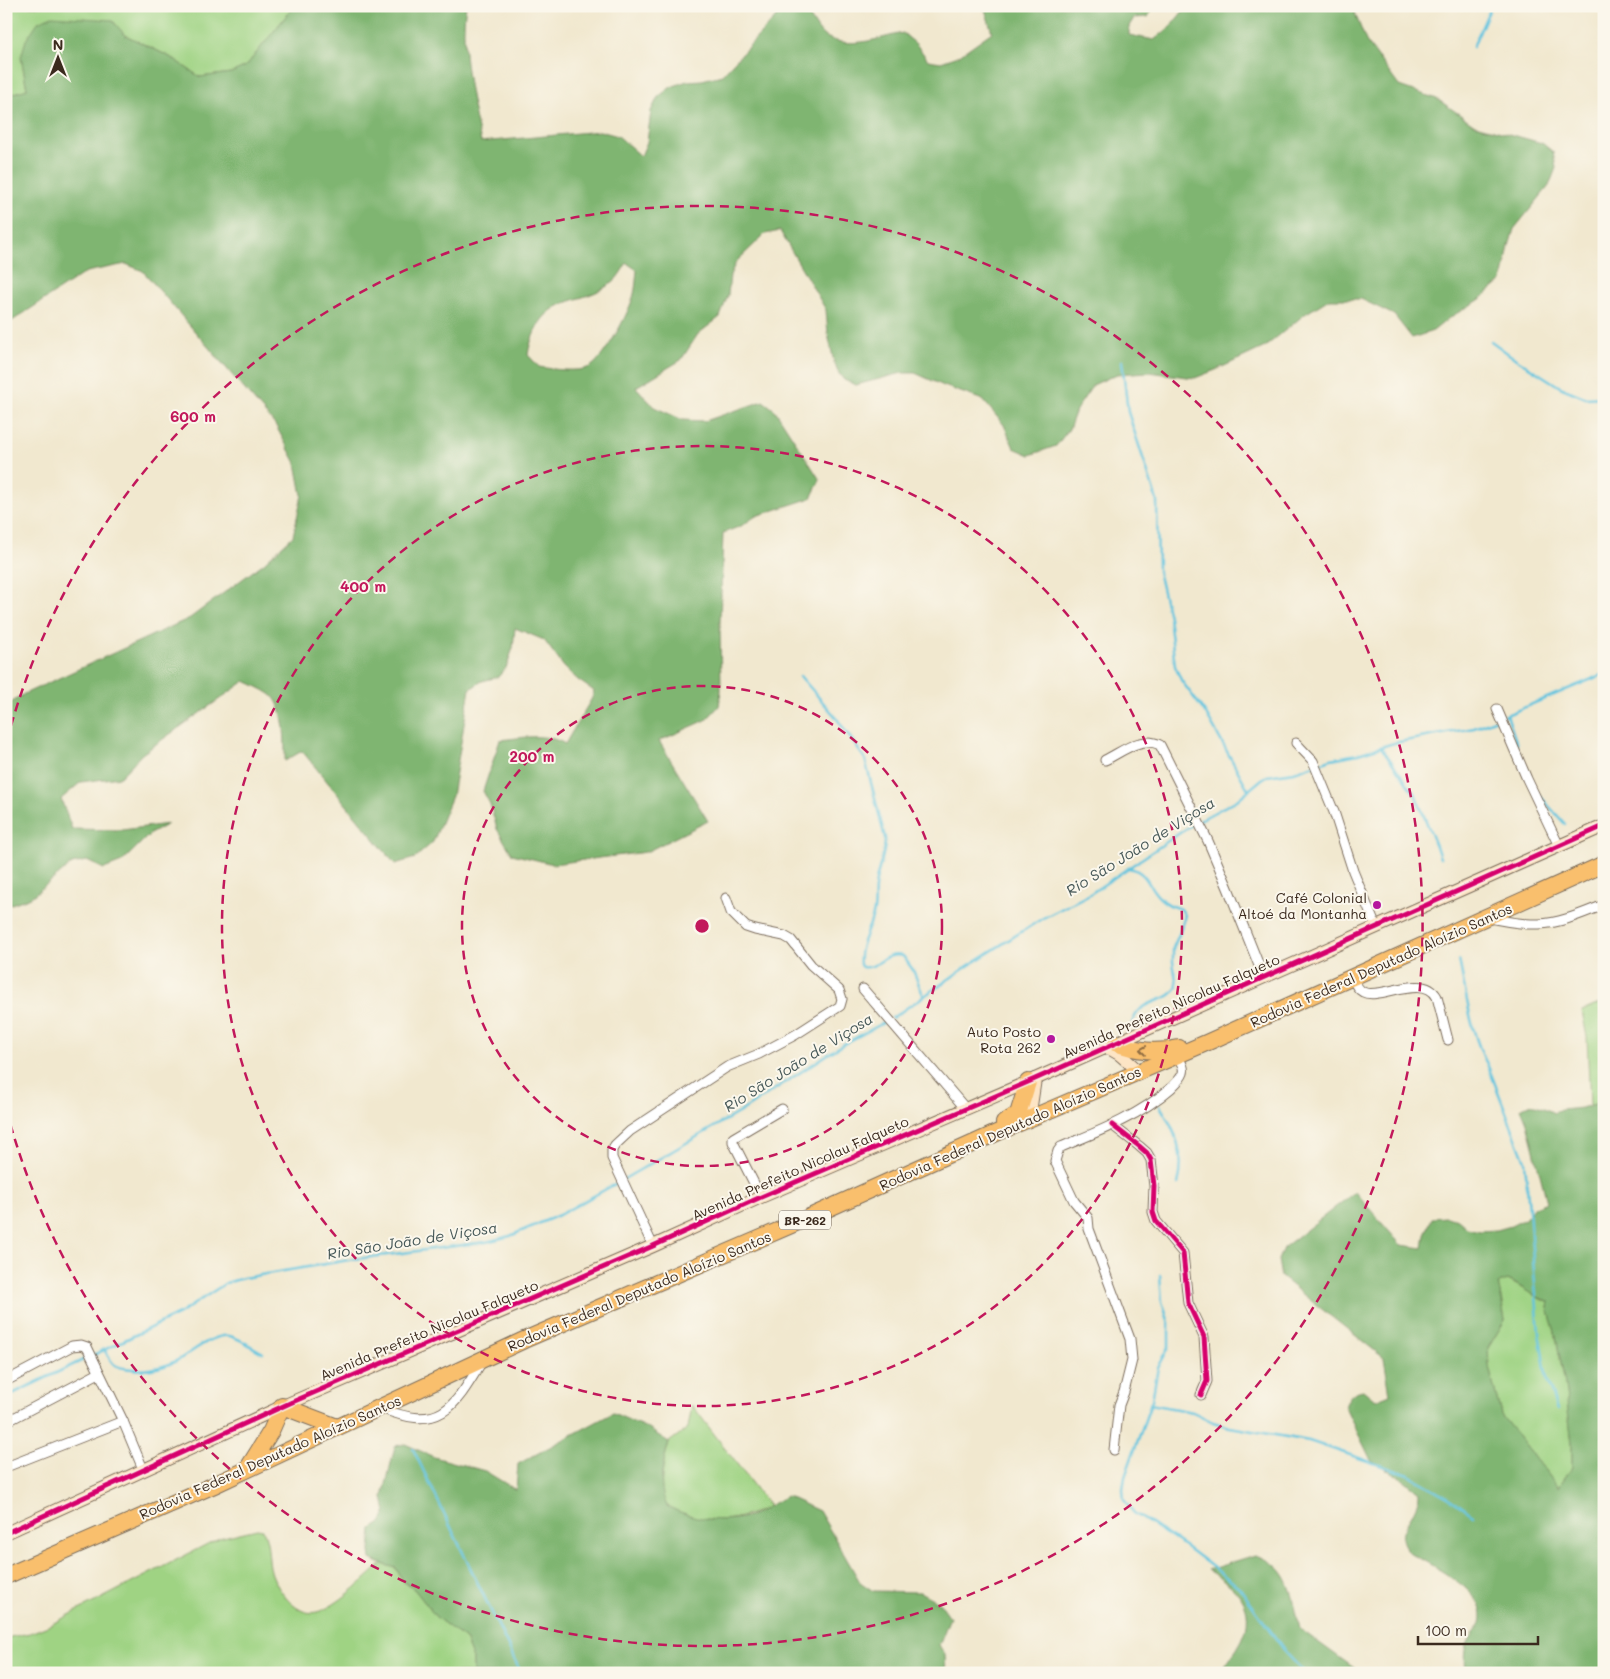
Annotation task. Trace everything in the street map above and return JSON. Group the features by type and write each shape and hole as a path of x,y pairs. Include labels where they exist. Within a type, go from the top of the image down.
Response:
{"highway":[{"name":"Rodovia Federal Deputado Aloízio Santos","path":"6,1576 212,1486 484,1358 796,1223 968,1145 1206,1043 1604,864"},
{"path":"1111,1045 1162,1052 1206,1043"},
{"path":"968,1145 1018,1114 1032,1080"},
{"path":"248,1468 272,1431 282,1406 337,1427"}],"street":[{"path":"1499,713 1527,779 1559,846"},
{"path":"1105,760 1142,741 1152,741 1160,745 1228,888 1264,978"},
{"path":"1296,743 1313,761 1317,770 1334,812 1353,872 1376,927"},
{"name":"Avenida Prefeito Nicolau Falqueto","path":"6,1533 282,1406 1032,1080 1604,826"},
{"path":"653,1246 612,1158 612,1150 621,1138 727,1067 759,1054 795,1035 842,1003 840,990 811,965 791,940 784,936 746,927 731,912 726,898"},
{"path":"1486,918 1516,923 1539,924 1558,921 1604,905"},
{"path":"1352,977 1358,988 1369,994 1409,987 1425,987 1434,991 1448,1040"},
{"path":"863,989 965,1108"},
{"path":"1111,1045 1140,1072"},
{"path":"1114,1450 1119,1405 1132,1360 1130,1339 1089,1229 1088,1218 1074,1201 1055,1161 1061,1147 1112,1126 1137,1113 1180,1080 1184,1073 1184,1067 1177,1055"},
{"path":"1029,1119 1032,1080"},
{"path":"761,1197 732,1138 782,1109"},
{"path":"1112,1126 1134,1141 1152,1160 1153,1212 1160,1228 1183,1253 1188,1303 1204,1337 1207,1381 1201,1394"},
{"path":"6,1380 72,1346 81,1345 87,1347 123,1421 143,1469"},
{"path":"380,1408 390,1412 421,1417 431,1417 442,1413 454,1404 484,1358"},
{"path":"6,1422 99,1373"},
{"path":"6,1467 123,1421"}],"green space":[{"path":"6,6 294,6 246,66 231,73 200,77 170,57 125,35 112,20 21,57 27,89 6,96"},
{"path":"294,6 466,6 464,21 465,56 470,93 481,142 600,131 618,136 641,156 647,142 651,111 658,97 671,87 687,81 702,80 722,75 777,16 791,11 807,13 823,35 832,40 842,42 863,42 903,33 916,44 928,60 941,62 958,56 992,32 984,6 1155,6 1148,17 1134,18 1129,26 1129,35 1154,40 1169,28 1184,10 1190,6 1265,6 1280,9 1304,6 1352,6 1366,41 1399,86 1437,99 1475,125 1542,143 1553,152 1556,168 1549,186 1514,229 1502,281 1479,300 1449,318 1433,331 1412,338 1394,315 1361,299 1329,299 1305,314 1265,347 1195,378 1149,372 1117,374 1093,385 1076,410 1069,429 1056,446 1030,455 1014,448 1004,425 983,400 915,373 902,373 856,385 844,380 834,362 828,334 826,310 780,231 765,234 736,262 730,275 728,295 720,317 698,334 681,360 636,387 654,407 683,420 705,421 763,401 775,410 820,480 811,498 756,516 741,526 723,533 720,622 721,691 719,706 706,720 659,741 708,821 646,852 553,864 512,854 497,829 490,804 483,791 500,740 541,737 557,740 565,744 592,698 594,691 564,667 544,640 515,628 513,648 506,668 498,677 482,681 470,689 452,796 433,842 415,858 395,864 302,751 285,761 284,725 275,699 270,694 245,681 142,754 120,777 81,782 61,799 72,829 122,830 168,824 150,834 122,862 104,869 87,861 72,864 31,897 6,906 6,706 24,694 190,618 264,563 293,536 302,495 296,463 276,426 143,271 126,264 86,272 6,325 6,96 27,89 21,57 26,40 38,22 52,16 112,20 125,35 170,57 200,77 231,73 246,66","holes":["627,263 637,270 632,302 603,354 590,367 572,370 539,367 528,355 536,329 551,310 570,301 590,295 610,284 618,277"]},
{"path":"1604,1002 1604,1075 1599,1103 1590,1106 1587,1037 1582,1011"},
{"path":"1604,1075 1604,1673 1466,1673 1465,1660 1468,1642 1481,1623 1481,1611 1476,1600 1467,1589 1455,1580 1406,1550 1402,1539 1403,1532 1417,1504 1419,1492 1402,1478 1371,1460 1345,1407 1351,1395 1359,1391 1363,1390 1375,1400 1390,1394 1384,1358 1281,1277 1278,1260 1283,1248 1355,1192 1401,1245 1423,1248 1425,1235 1432,1218 1446,1217 1458,1220 1467,1228 1480,1231 1497,1230 1511,1226 1525,1219 1534,1207 1547,1202 1527,1123 1521,1108 1533,1105 1554,1113 1599,1103","holes":["1508,1280 1549,1301 1548,1308 1555,1332 1565,1384 1572,1444 1572,1467 1558,1487 1501,1415 1489,1367 1488,1348 1505,1320 1498,1283"]},
{"path":"1508,1280 1542,1300 1549,1301 1548,1308 1555,1332 1565,1384 1572,1444 1572,1467 1558,1487 1501,1415 1489,1367 1488,1348 1505,1320 1498,1283"},
{"path":"692,1405 768,1507 742,1517 718,1520 693,1517 667,1506 662,1496 661,1485 664,1461 669,1442 688,1428"},
{"path":"613,1413 647,1428 669,1442 663,1466 662,1482 662,1490 667,1506 697,1517 728,1520 750,1516 787,1496 819,1511 860,1582 873,1591 920,1592 940,1603 950,1617 939,1645 945,1655 946,1673 473,1673 473,1659 465,1639 436,1617 415,1590 403,1581 396,1568 371,1559 372,1529 381,1523 386,1513 383,1497 395,1446 405,1444 434,1457 485,1471 516,1490 518,1464"},
{"path":"257,1529 263,1530 267,1542 270,1567 277,1585 291,1603 297,1608 310,1613 325,1609 333,1604 382,1564 396,1568 403,1581 415,1590 436,1617 465,1639 473,1659 473,1673 6,1673 6,1638 30,1633 48,1626 219,1538"},
{"path":"1255,1555 1268,1560 1284,1575 1292,1594 1300,1629 1361,1673 1221,1673 1242,1640 1246,1628 1246,1607 1235,1590 1208,1570"}],"waterway":[{"path":"1473,47 1491,6"},
{"path":"1491,341 1560,387 1586,398 1604,397"},
{"path":"1122,361 1128,412 1157,501 1158,571 1169,617 1175,666 1181,680 1206,714 1249,791"},
{"name":"Rio São João de Viçosa","path":"1504,716 1604,674"},
{"path":"800,676 835,716 865,759 885,838 884,851 876,881 874,912 860,951 860,965 868,967 891,956 903,956 913,970 924,997"},
{"path":"1507,715 1517,744"},
{"name":"Rio São João de Viçosa","path":"1200,820 1237,800 1267,776 1294,772 1331,759 1358,754 1394,743 1474,728 1499,718"},
{"path":"1381,747 1416,796 1440,858"},
{"path":"1539,795 1565,824"},
{"name":"Rio São João de Viçosa","path":"892,1018 1043,918 1090,894 1196,822"},
{"path":"1129,868 1144,876 1160,898 1170,905 1181,909 1185,915 1173,948 1177,986 1170,995 1142,1008 1136,1014 1132,1023"},
{"path":"1459,960 1477,1041 1525,1161 1539,1333 1547,1379 1557,1410"},
{"name":"Rio São João de Viçosa","path":"624,1179 740,1112 842,1045 887,1021"},
{"path":"1160,1106 1178,1143 1181,1163 1178,1184"},
{"name":"Rio São João de Viçosa","path":"6,1397 179,1314 226,1283 243,1278 349,1260 486,1242 510,1236 559,1215 619,1182"},
{"path":"1160,1275 1162,1302 1169,1323 1169,1347 1158,1368 1152,1400 1125,1477 1124,1500 1134,1513 1186,1547 1239,1587 1287,1654 1305,1673"},
{"path":"104,1349 118,1367 138,1370 169,1364 215,1338 222,1336 237,1339 263,1353"},
{"path":"1150,1404 1193,1412 1213,1422 1230,1427 1309,1441 1409,1475 1451,1499 1473,1515"},
{"path":"413,1449 521,1673"}],"cycle path":[{"path":"6,1533 290,1403 1035,1079 1604,826"},
{"path":"1112,1125 1147,1153 1151,1160 1154,1186 1153,1212 1156,1221 1183,1253 1188,1303 1204,1337 1207,1381 1201,1395"}],"place":[{"name":"Café Colonial Altoé da Montanha","path":"1377,905"},
{"name":"Auto Posto Rota 262","path":"1051,1039"}]}
